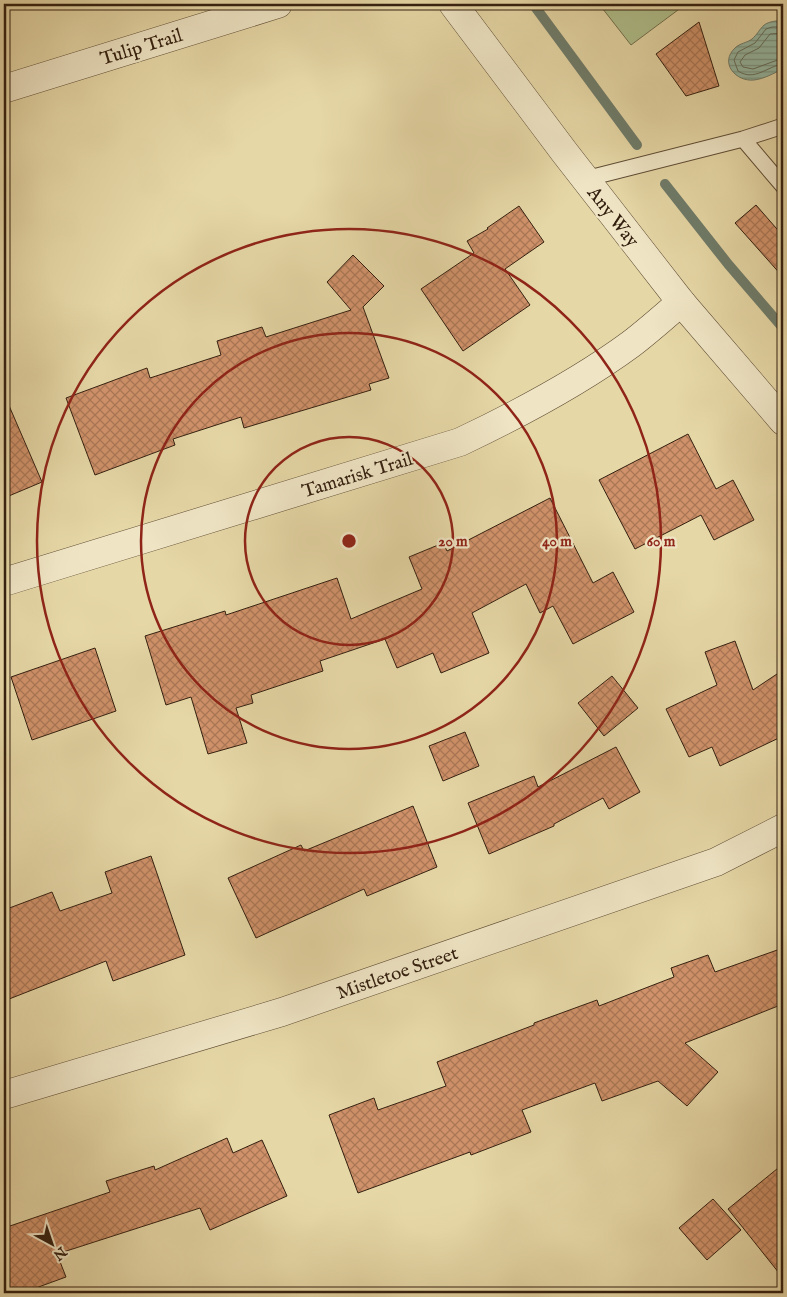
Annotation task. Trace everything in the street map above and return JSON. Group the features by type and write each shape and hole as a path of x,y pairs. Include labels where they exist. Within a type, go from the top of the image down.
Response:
{"street":[{"name":"Tulip Trail","path":"4,89 278,4"},
{"name":"Any Way","path":"453,4 585,179 681,302 783,421"},
{"name":"Tamarisk Trail","path":"4,582 460,442 513,417 578,379 630,344 681,302"},
{"name":"Mistletoe Street","path":"4,1095 282,1012 716,862 783,828"}],"lane":[{"path":"585,179 743,139 783,126"},
{"path":"743,139 783,186"}],"shaded area":[{"path":"599,4 686,4 631,45"}],"water":[{"path":"776,21 783,22 783,69 754,80 747,80 736,75 729,65 730,54 737,46 752,39 764,25"}],"building":[{"path":"699,22 719,86 686,96 656,54"},
{"path":"756,205 783,236 783,277 735,223"},
{"path":"519,206 544,242 505,269 530,305 463,351 421,289 474,253 467,241 488,229"},
{"path":"353,255 384,286 363,307 389,378 369,384 371,390 244,428 241,417 173,439 175,445 95,475 66,398 147,368 150,378 221,355 217,341 262,327 266,337 351,310 327,282"},
{"path":"4,394 42,482 4,498"},
{"path":"688,434 716,489 733,480 754,520 714,540 701,515 635,549 599,480"},
{"path":"550,498 593,583 613,572 634,612 573,644 553,606 540,613 526,584 472,613 489,653 441,673 433,653 397,668 385,639 320,661 323,671 251,695 253,703 236,708 247,743 208,754 191,697 166,705 145,636 225,611 226,615 337,578 351,619 422,589 409,557 443,543 447,551"},
{"path":"735,641 753,690 783,670 783,736 720,766 712,747 689,757 666,709 717,685 705,652"},
{"path":"95,648 116,711 32,740 11,677"},
{"path":"612,676 638,708 604,736 578,703"},
{"path":"465,732 479,766 443,781 429,746"},
{"path":"616,747 640,792 609,809 603,798 554,824 554,826 489,854 468,803 534,776 538,787"},
{"path":"413,806 437,867 367,896 364,889 256,938 228,878 301,845 304,851"},
{"path":"151,856 185,955 113,981 106,961 4,1001 4,910 52,892 60,911 112,893 105,872"},
{"path":"783,948 783,1004 685,1043 718,1072 687,1106 658,1081 602,1101 595,1083 522,1110 531,1132 471,1155 470,1152 358,1193 329,1115 374,1098 378,1110 446,1086 437,1062 597,1000 599,1006 674,977 671,968 708,955 715,972"},
{"path":"227,1138 233,1153 262,1140 287,1196 210,1230 200,1208 57,1254 66,1277 22,1293 4,1293 4,1228 110,1192 106,1181 154,1166 155,1170"},
{"path":"783,1164 783,1278 728,1209"},
{"path":"713,1199 741,1230 707,1260 679,1228"}],"waterway":[{"path":"533,4 637,145"},
{"path":"665,184 728,264 783,328"}]}
